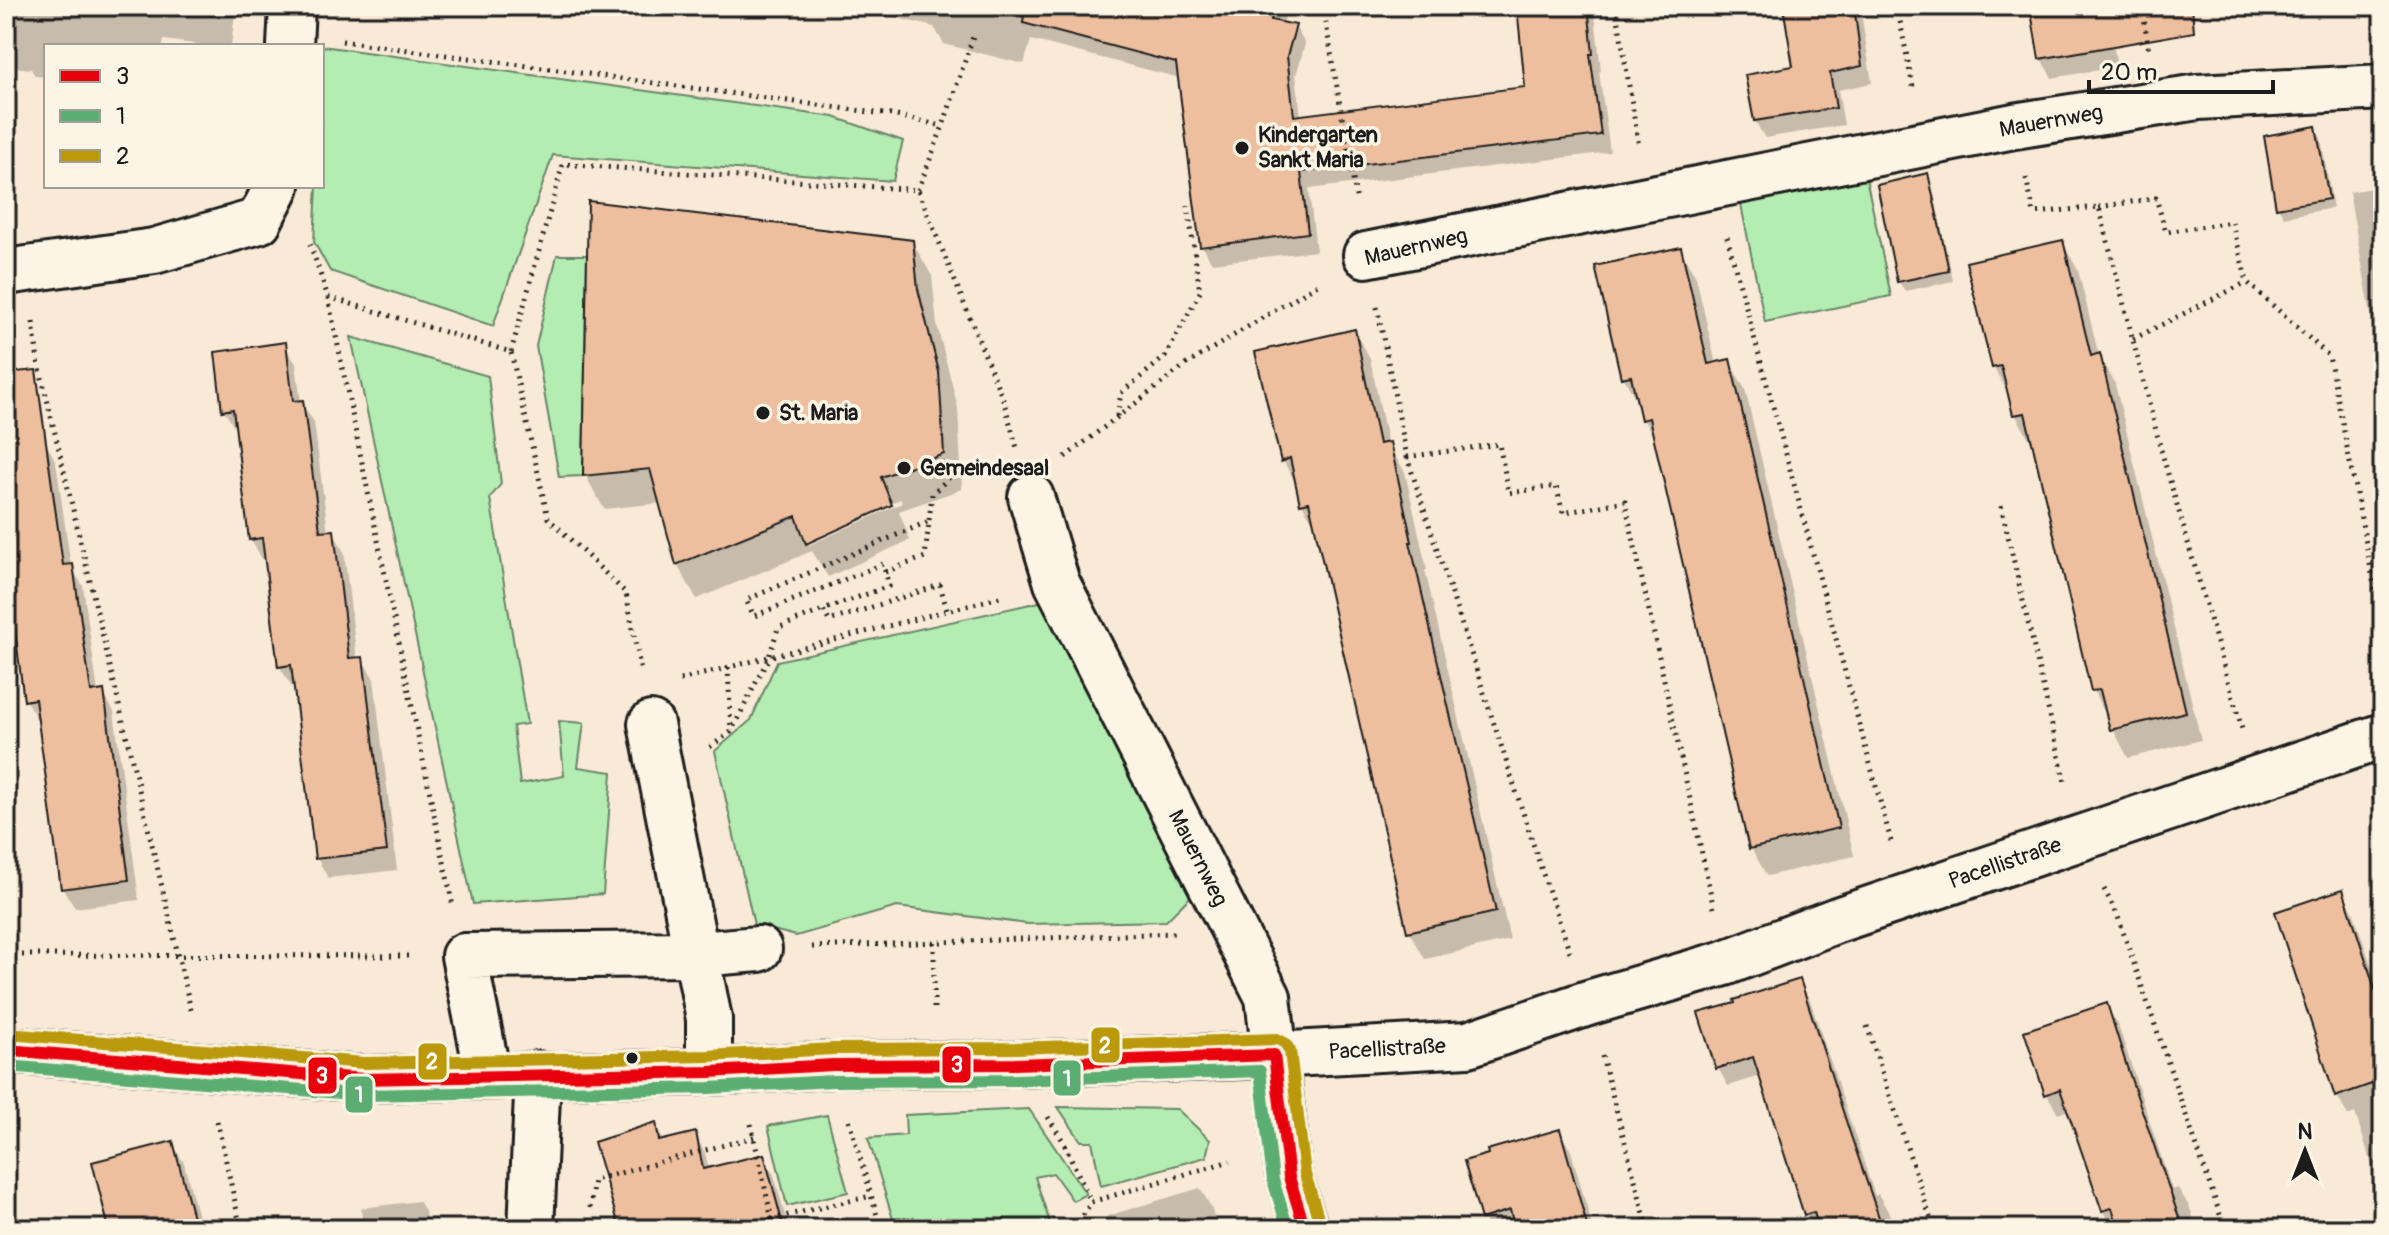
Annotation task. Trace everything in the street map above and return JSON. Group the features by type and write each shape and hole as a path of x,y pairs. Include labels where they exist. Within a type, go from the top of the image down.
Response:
{"street":[{"name":"Mauernweg","path":"1366,255 2014,126 2198,97 2383,87"},
{"path":"16,270 154,251 259,221 276,188"},
{"name":"Mauernweg","path":"1031,497 1057,583 1268,997 1289,1177 1305,1229"},
{"path":"651,724 709,1019 709,1072"},
{"name":"Pacellistraße","path":"6,1050 364,1079 709,1072 833,1065 1015,1064 1274,1055 1468,1044 1588,1003 1725,963 1906,896 2383,736"},
{"path":"488,1075 464,956 697,954 759,949"},
{"path":"531,1229 538,1074"}],"path":[{"path":"1323,6 1366,255 1407,457 1572,956"},
{"path":"1616,6 1630,97"},
{"path":"1897,6 1925,144"},
{"path":"291,29 892,115 943,126"},
{"path":"973,37 918,190 1004,402 1031,497"},
{"path":"2014,126 2034,213 2156,198 2166,232 2232,222 2247,282 2329,356 2383,630"},
{"path":"642,676 626,593 548,518 511,352 563,164 918,190"},
{"path":"1714,186 1906,896"},
{"path":"1116,417 1121,393 1165,357 1200,292 1188,206"},
{"path":"2099,207 2161,450 2256,778"},
{"path":"6,955 464,956 328,297 309,241"},
{"name":"Mauernweg","path":"1031,497 1067,454 1187,364 1366,255"},
{"path":"16,270 193,1016"},
{"path":"2133,339 2247,282"},
{"path":"328,297 511,352"},
{"path":"1407,457 1499,444 1509,493 1556,486 1563,513 1625,501 1711,894"},
{"path":"885,572 925,557 932,494 956,471"},
{"path":"2001,506 2069,798"},
{"path":"662,778 731,732 769,657 778,628 889,586 883,564 754,616 746,600 927,522"},
{"path":"671,683 1057,583"},
{"path":"823,610 829,621 940,585 947,610"},
{"path":"728,667 731,732"},
{"path":"2373,794 2383,826"},
{"path":"2098,876 2117,914 2225,1229"},
{"path":"759,949 1235,931"},
{"path":"934,942 934,1011"},
{"path":"1867,1026 1934,1229"},
{"path":"1602,1055 1648,1229"},
{"path":"1041,1105 1063,1141 1091,1202"},
{"path":"849,1119 881,1229"},
{"path":"217,1121 241,1229"},
{"path":"751,1122 774,1229"},
{"path":"589,1217 594,1180 754,1137"},
{"path":"1075,1229 1091,1202 1230,1161"},
{"path":"771,1219 871,1196"}],"green space":[{"path":"324,46 834,117 903,141 893,181 553,155 493,326 330,271 314,242 317,188 324,188"},
{"path":"1865,173 1891,296 1765,322 1740,200"},
{"path":"557,255 587,255 583,476 559,477 536,346"},
{"path":"351,337 488,376 501,484 490,498 527,724 513,726 520,784 564,776 559,721 584,723 578,767 612,772 603,894 473,904"},
{"path":"1044,601 1191,896 1166,921 1028,924 897,907 796,936 754,925 715,751 751,720 777,661"},
{"path":"1058,1107 1177,1109 1210,1140 1206,1157 1101,1186 1092,1141 1081,1141"},
{"path":"1029,1109 1086,1194 1073,1201 1053,1173 1035,1177 1052,1229 896,1229 868,1138 906,1135 905,1115"},
{"path":"827,1115 848,1192 787,1206 768,1126"}],"building":[{"path":"1025,6 1274,6 1271,20 1296,25 1287,56 1294,116 1525,87 1517,6 1588,6 1593,54 1590,54 1601,135 1301,172 1308,233 1200,247 1176,63 1023,23"},
{"path":"1783,6 1854,6 1862,66 1830,73 1836,108 1754,121 1745,75 1793,66"},
{"path":"2030,6 2192,6 2194,32 2039,59"},
{"path":"2316,126 2329,199 2276,208 2264,136"},
{"path":"1928,173 1949,271 1897,282 1877,185"},
{"name":"St. Maria","path":"588,201 913,240 918,289 939,372 944,454 881,477 892,505 806,544 796,516 676,565 650,469 583,476"},
{"path":"2063,240 2091,356 2100,353 2186,712 2110,730 2100,690 2091,691 2025,413 2013,415 2001,366 1992,368 1966,262"},
{"path":"1681,247 1708,364 1730,359 1839,828 1749,849 1649,418 1641,420 1631,376 1621,378 1595,266"},
{"path":"1355,329 1379,444 1390,442 1410,542 1496,912 1407,932 1309,502 1300,504 1290,458 1281,462 1255,352"},
{"path":"286,342 293,401 303,400 320,531 334,530 349,658 363,657 387,851 315,859 291,665 278,667 262,538 249,540 233,409 222,411 215,352"},
{"path":"36,370 63,565 73,564 91,692 104,690 129,880 61,889 35,699 24,701 6,560 6,373"},
{"path":"2343,889 2383,1014 2383,1080 2335,1097 2275,912"},
{"path":"1800,979 1883,1229 1819,1229 1814,1212 1804,1215 1753,1057 1716,1069 1698,1013"},
{"path":"2107,1003 2183,1229 2119,1229 2112,1208 2102,1211 2060,1089 2045,1095 2024,1031"},
{"path":"656,1122 659,1141 696,1132 703,1169 764,1154 784,1229 620,1229 594,1142"},
{"path":"1560,1129 1588,1229 1515,1229 1510,1210 1481,1219 1464,1161 1488,1154 1487,1150"},
{"path":"173,1141 196,1229 109,1229 92,1162"}],"transit line":[{"name":"2","path":"7,1034 364,1063 1277,1039 1285,1043 1290,1051 1305,1174 1320,1224"},
{"name":"3","path":"6,1050 364,1079 1274,1055"},
{"name":"3","path":"1274,1055 1289,1177 1305,1229"},
{"name":"1","path":"6,1066 364,1095 709,1088 833,1081 1016,1080 1260,1071 1273,1180 1288,1229"}],"place":[{"name":"Kindergarten Sankt Maria","path":"1242,148"},
{"name":"St. Maria","path":"763,413"},
{"name":"Gemeindesaal","path":"904,468"}]}
